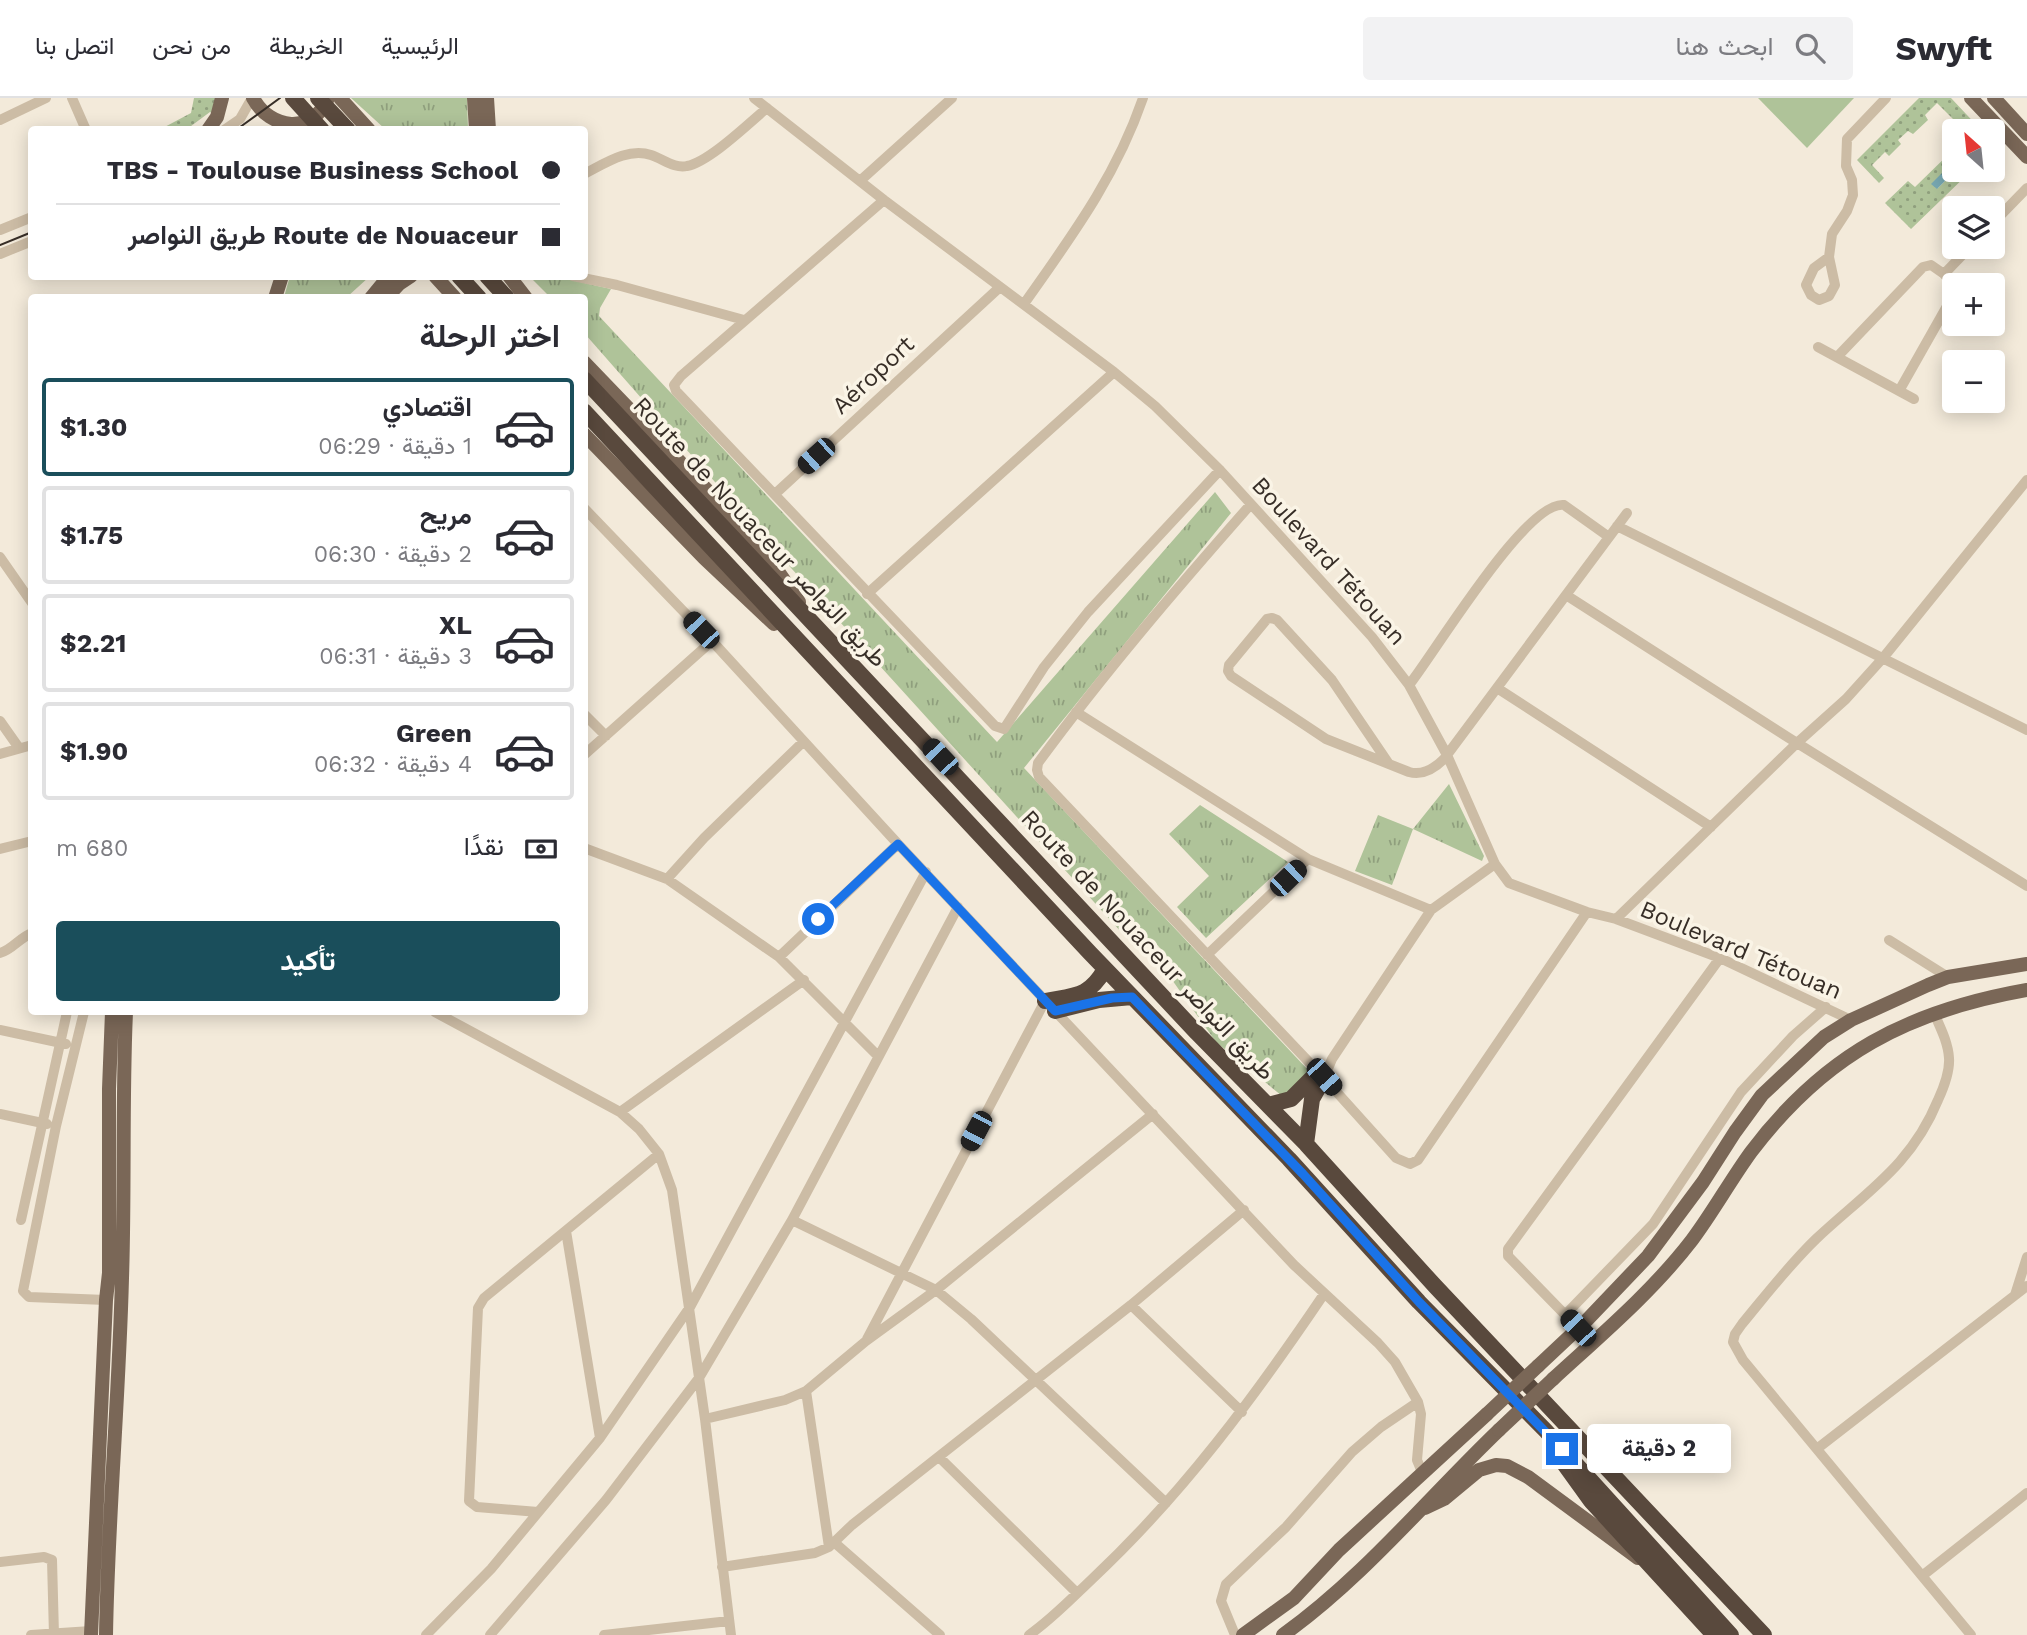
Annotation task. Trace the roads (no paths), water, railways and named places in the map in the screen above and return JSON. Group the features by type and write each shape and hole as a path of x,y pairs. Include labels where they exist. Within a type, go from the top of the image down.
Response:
{"highway":[{"path":"293,98 318,126"},
{"path":"318,98 344,126"},
{"path":"463,280 475,294"},
{"path":"491,280 503,294"},
{"name":"Route de Nouaceur طريق النواصر","path":"588,383 1197,1033 1306,1144 1435,1286 1764,1635"},
{"name":"Route de Nouaceur طريق النواصر","path":"588,415 1132,997 1303,1174 1419,1302 1546,1432 1731,1635"},
{"path":"1046,1008 1092,988 1105,968"},
{"path":"1046,1008 1132,997"},
{"path":"1268,1105 1291,1099 1321,1075"},
{"path":"1306,1144 1312,1099 1321,1075"},
{"path":"1546,1432 1563,1464 1580,1487 1714,1635"}],"main road":[{"path":"211,126 217,117 222,98"},
{"path":"253,98 266,115 286,126"},
{"path":"291,126 311,118 319,112 328,98"},
{"path":"340,98 365,126"},
{"path":"474,98 476,126"},
{"path":"487,98 489,126"},
{"path":"1971,98 2027,158"},
{"path":"1994,98 2025,124"},
{"path":"374,294 386,280"},
{"path":"390,294 406,280"},
{"path":"439,280 451,294"},
{"path":"512,280 523,294"},
{"path":"588,366 732,516 773,564 808,615"},
{"path":"588,439 750,602 780,628 794,635"},
{"path":"1243,1635 1294,1598 1339,1550 1578,1328 1648,1256 1762,1096 1824,1037 1851,1020 1948,977 2027,964"},
{"path":"1283,1635 1305,1619 1363,1566 1499,1430 1660,1278 1691,1241 1750,1154 1804,1091 1831,1068 1867,1044 1934,1013 2027,990"},
{"path":"91,1633 109,1273 112,1015"},
{"path":"106,1635 107,1549 122,1275 126,1015"},
{"path":"1420,1509 1444,1499 1479,1470 1496,1465 1507,1466 1528,1477 1648,1564"}],"street":[{"path":"0,120 46,98"},
{"path":"72,98 84,126"},
{"path":"230,126 240,119 253,98"},
{"name":"Boulevard Tétouan","path":"754,98 884,200 1114,372 1155,406 1220,470 1372,637 1409,685 1447,755 1502,875 1518,888 1616,919 1720,958 1851,1020"},
{"path":"861,180 951,98"},
{"path":"1024,304 1093,205 1128,136 1143,98"},
{"path":"1829,257 1832,234 1853,195 1852,180 1846,166 1847,139 1886,98"},
{"path":"588,172 636,152 677,166 695,164 767,108"},
{"path":"2005,211 2027,188"},
{"path":"884,200 744,320 674,385 676,391 867,594 995,726 1004,729 1044,667 1088,612 1220,470"},
{"path":"0,230 28,219"},
{"path":"0,254 28,243"},
{"path":"1945,273 1958,259"},
{"path":"1837,357 1923,267 1931,265 1943,273"},
{"path":"588,279 744,320"},
{"name":"Aéroport","path":"775,494 1000,287"},
{"path":"1899,391 1942,315"},
{"path":"1818,347 1914,399"},
{"path":"867,594 1114,372"},
{"path":"1616,919 1846,699 1883,658 2027,480"},
{"path":"1251,504 1148,622 1076,712 1038,763 1039,777 1396,1158 1410,1164 1418,1160 1587,912"},
{"path":"1409,685 1492,568 1546,509 1555,504 1564,505 1609,537"},
{"path":"588,512 712,641 958,906 1046,1008 1153,1114 1324,1294 1371,1336 1395,1362 1418,1402 1421,1414 1418,1460 1422,1472"},
{"path":"1389,764 1332,680 1277,620 1267,619 1229,665 1229,673 1326,739 1409,772 1420,774 1433,768 1447,755 1627,513"},
{"path":"1617,526 2027,730"},
{"path":"0,556 28,597"},
{"path":"1566,595 2027,886"},
{"path":"588,752 712,641"},
{"path":"1497,688 1711,827"},
{"path":"1076,712 1308,859 1431,910"},
{"path":"588,718 606,736"},
{"path":"0,721 19,748"},
{"path":"667,879 704,838 803,742"},
{"path":"0,754 28,746"},
{"path":"0,849 28,843"},
{"path":"779,957 898,844"},
{"path":"588,849 667,879 779,957 878,1056"},
{"path":"1207,955 1308,859"},
{"path":"1321,1075 1431,910 1495,864"},
{"path":"426,1635 473,1588 600,1438 690,1307 926,872"},
{"path":"490,1635 606,1500 699,1378 792,1220 958,906"},
{"path":"0,953 10,949 28,934"},
{"path":"1889,940 1948,977"},
{"path":"1578,1328 1508,1256 1508,1249 1720,958"},
{"path":"620,1112 804,980"},
{"path":"1565,1315 1653,1224 1741,1093 1793,1035 1826,1007"},
{"path":"866,1341 1046,1008"},
{"path":"1934,1013 1948,1049 1949,1061 1941,1093 1919,1139 1898,1167 1810,1245 1742,1324 1732,1342 1743,1360 1970,1635"},
{"path":"21,1220 66,1015"},
{"path":"83,1015 56,1126 24,1293 29,1297 106,1300"},
{"path":"441,1015 620,1112 639,1129 659,1154 672,1190 690,1307 732,1635"},
{"path":"0,1030 76,1047"},
{"path":"0,1114 56,1126"},
{"path":"705,1419 785,1400 806,1391 866,1341 936,1290 1153,1114"},
{"path":"538,1512 477,1507 469,1501 480,1303 659,1154"},
{"path":"722,1567 815,1553 832,1545 852,1525 1131,1305 1244,1210"},
{"path":"792,1220 936,1290 971,1319 1166,1503"},
{"path":"566,1231 600,1438"},
{"path":"2015,1295 2027,1258"},
{"path":"1818,1448 2027,1286"},
{"path":"1029,1635 1114,1559 1166,1503 1242,1412 1324,1294"},
{"path":"1131,1305 1242,1412"},
{"path":"806,1391 832,1545 940,1635"},
{"path":"1235,1635 1221,1601 1226,1584 1277,1536 1352,1452 1418,1402"},
{"path":"940,1458 1077,1593"},
{"path":"1922,1576 2027,1493"},
{"path":"0,1562 44,1557 52,1560 54,1634"},
{"path":"604,1635 729,1621"},
{"path":"31,1635 91,1633"}],"water":[{"path":"1942,173 1944,182 1937,189 1931,184"}],"tram line":[{"path":"242,126 280,98"},
{"path":"0,245 28,234"}]}
